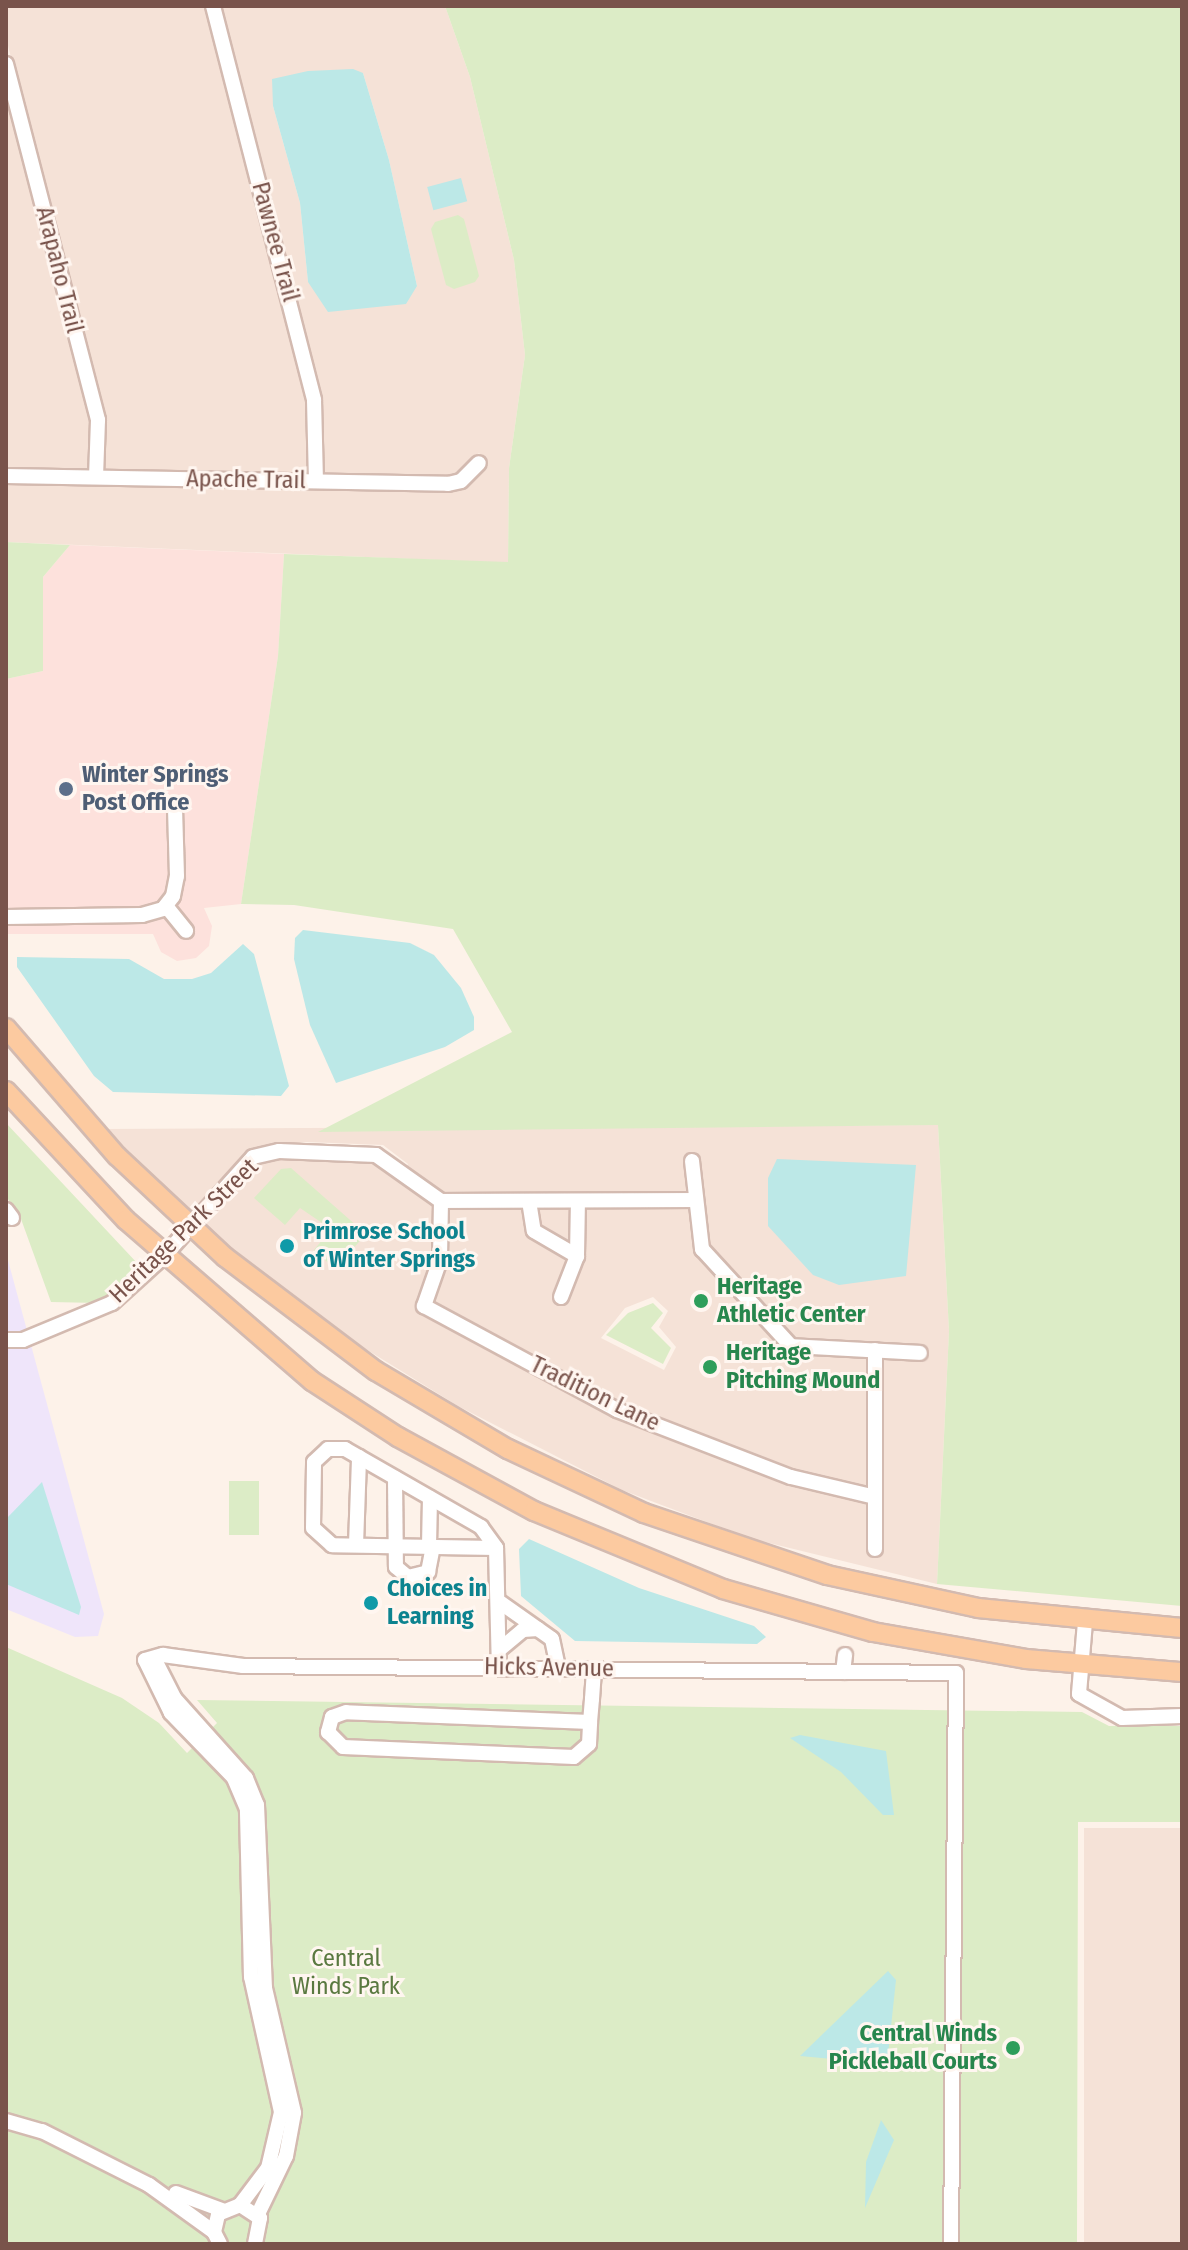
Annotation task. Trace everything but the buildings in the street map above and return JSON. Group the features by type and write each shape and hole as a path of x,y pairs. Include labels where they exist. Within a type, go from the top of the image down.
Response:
{"main road":[{"path":"6,1028 90,1128 190,1227 273,1296 398,1386 598,1493 736,1547 827,1575 978,1608 1085,1622 1182,1628"},
{"path":"6,1091 72,1165 164,1256 353,1409 441,1463 581,1533 700,1581 820,1618 922,1643 1081,1666 1182,1672"}],"street":[{"name":"Pawnee Trail","path":"213,6 314,400 316,481"},
{"name":"Arapaho Trail","path":"6,64 98,420 96,477"},
{"name":"Apache Trail","path":"6,476 448,484 461,481 479,463"},
{"path":"6,917 142,915 166,906 177,876 175,808"},
{"path":"166,906 186,931"},
{"name":"Heritage Park Street","path":"6,1340 23,1340 112,1303 164,1256 253,1157 279,1151 376,1155 441,1201"},
{"path":"692,1161 693,1200 702,1249 791,1346 920,1353"},
{"path":"441,1201 693,1200"},
{"name":"Tradition Lane","path":"441,1201 440,1260 424,1306 617,1410 791,1477 875,1497"},
{"path":"529,1201 534,1231 577,1256"},
{"path":"561,1297 577,1256 578,1201"},
{"path":"875,1350 875,1549"},
{"path":"496,1548 332,1545 317,1536 314,1462 328,1449 345,1449 481,1527 496,1548 501,1603 499,1668"},
{"path":"356,1545 359,1457"},
{"path":"395,1478 393,1546 396,1567 408,1577 428,1572 430,1498"},
{"path":"501,1603 538,1629 558,1650 558,1668"},
{"path":"1085,1622 1079,1694 1095,1700 1111,1715 1182,1716"},
{"path":"499,1650 523,1630 538,1629"},
{"path":"843,1672 845,1655"},
{"path":"6,2121 42,2131 149,2185 222,2210 240,2205 268,2168 281,2112 251,1977 247,1809 236,1780 166,1706 150,1659"},
{"path":"150,1659 175,1699 246,1778 257,1805 263,1976 294,2113 286,2156 258,2214 261,2230 255,2244"},
{"name":"Hicks Avenue","path":"150,1659 243,1666 956,1673 951,2244"},
{"path":"590,1722 346,1712 332,1717 328,1732 331,1741 343,1747 574,1757 587,1750 590,1722 594,1669"},
{"path":"149,2185 217,2238 222,2210"},
{"path":"240,2205 258,2214"}],"shaded area":[{"path":"6,6 206,6 308,401 310,474 103,470 104,418 6,38"},
{"path":"220,6 445,6 470,77 514,260 525,355 509,468 508,563 6,542 6,483 448,491 465,486 487,463 479,453 458,474 448,477 322,474 321,398","holes":["363,73 389,160 417,286 308,282 300,203 273,106"]},
{"path":"6,90 91,421 90,470 6,469"},
{"path":"70,545 284,554 278,656 241,904 204,908 212,926 209,946 196,958 177,961 161,952 153,934 6,934 6,679 43,671 43,577"},
{"path":"938,1125 949,1331 937,1584 749,1538 622,1490 458,1406 335,1330 201,1225 256,1164 280,1158 374,1162 403,1178 408,1164 383,1145 307,1142 252,1150 191,1216 101,1129","holes":["653,1297 668,1311 659,1327 676,1347 664,1370 601,1338 625,1308"]},
{"path":"6,1253 104,1614 98,1636 75,1637 6,1609"},
{"path":"1084,1828 1182,1828 1182,2244 1084,2244"}],"green space":[{"path":"445,6 1182,6 1182,1606 937,1584 949,1331 938,1125 318,1132 512,1032 453,929 294,905 241,904 278,656 284,554 508,562 509,468 525,355 514,260 470,77"},
{"path":"458,215 464,219 479,276 475,282 454,289 446,285 431,229 435,222"},
{"path":"6,542 70,545 43,577 43,671 6,679"},
{"path":"6,1123 138,1264 121,1288 98,1303 51,1302 21,1219 6,1196"},
{"path":"291,1168 366,1234 335,1269 314,1250 331,1229 300,1208 285,1225 254,1198 281,1169"},
{"path":"653,1303 663,1313 651,1328 671,1348 663,1364 606,1335 628,1313"},
{"path":"229,1481 259,1481 259,1535 229,1535"},
{"name":"Central Winds Park","path":"6,1647 122,1698 159,1723 187,1753 217,1723 197,1700 1082,1712 1109,1726 1182,1726 1182,1822 1078,1822 1077,2244 6,2244"}],"water":[{"path":"353,69 363,73 389,160 417,286 406,304 328,312 308,282 300,203 273,106 272,79 308,71"},
{"path":"461,178 467,201 433,210 427,187"},
{"path":"303,930 410,943 434,955 461,988 474,1017 474,1030 445,1047 336,1083 310,1025 294,959 295,938"},
{"path":"243,944 254,954 289,1086 281,1096 113,1092 94,1076 17,967 17,957 129,959 164,979 192,979 211,973"},
{"path":"777,1159 916,1165 906,1276 839,1285 813,1275 768,1226 768,1178"},
{"path":"42,1482 81,1607 79,1615 6,1584 6,1519"},
{"path":"529,1539 639,1588 754,1626 766,1637 757,1644 575,1641 521,1596 519,1549"},
{"path":"800,1735 886,1751 894,1815 883,1815 841,1772 790,1738"},
{"path":"888,1971 896,1980 887,2064 800,2056"},
{"path":"881,2120 894,2140 865,2208 866,2162"}],"place":[{"name":"Winter Springs Post Office","path":"66,789"},
{"name":"Primrose School of Winter Springs","path":"287,1246"},
{"name":"Heritage Athletic Center","path":"701,1301"},
{"name":"Heritage Pitching Mound","path":"710,1367"},
{"name":"Choices in Learning","path":"371,1603"},
{"name":"Central Winds Pickleball Courts","path":"1013,2048"}]}
